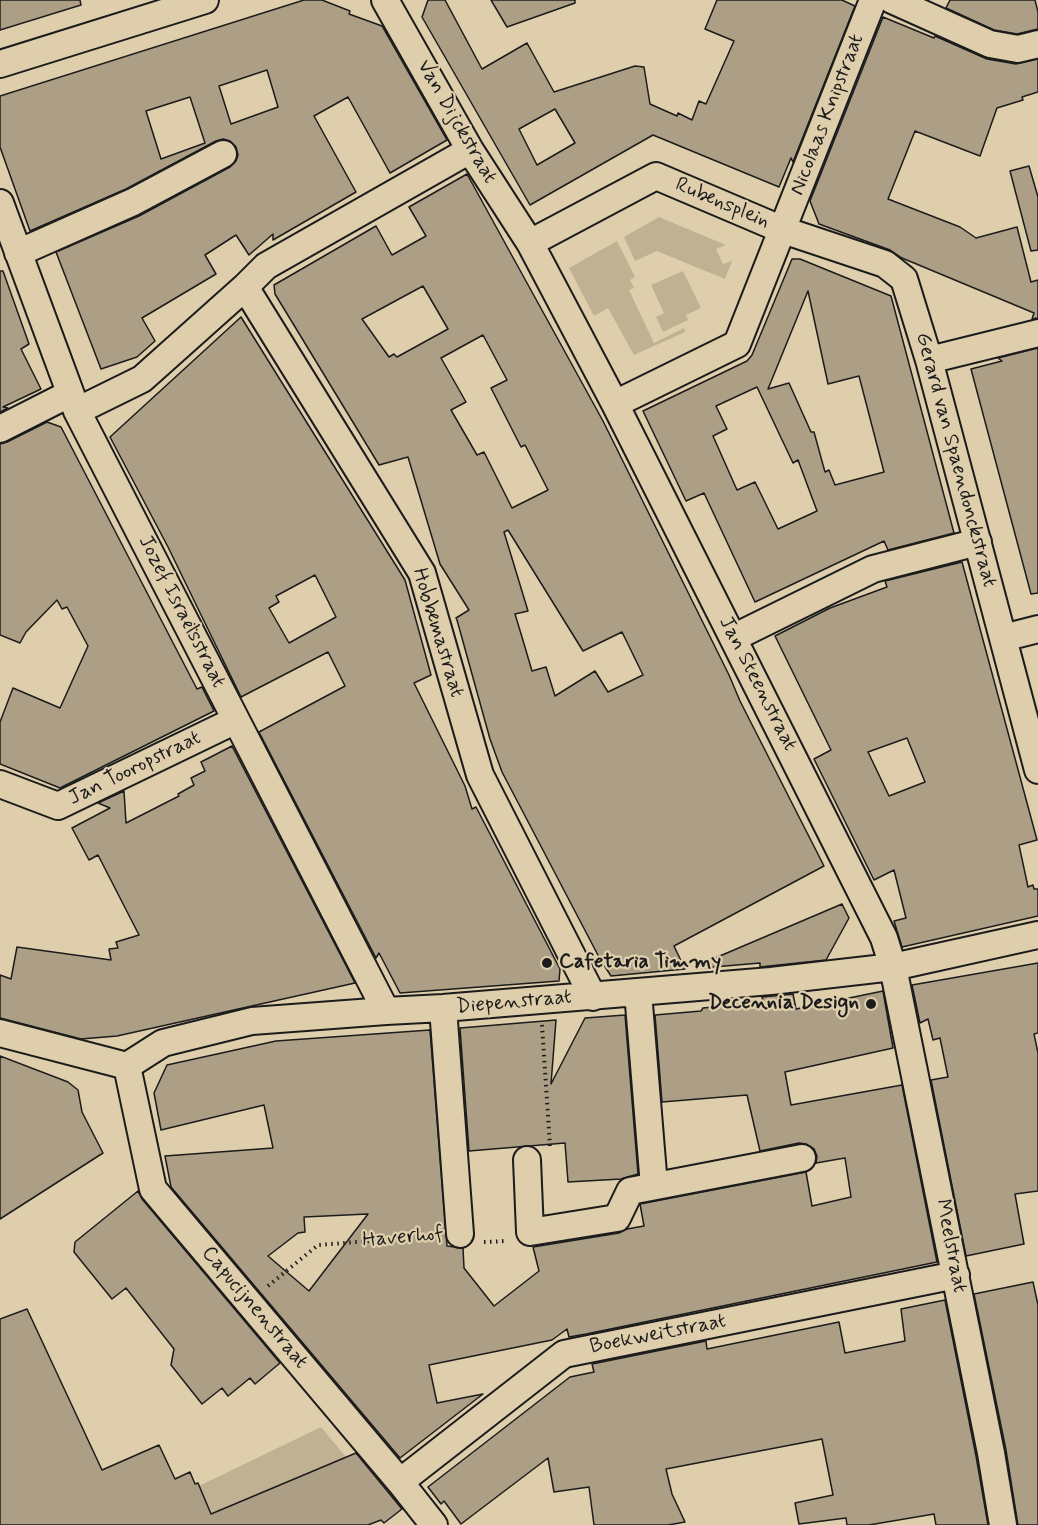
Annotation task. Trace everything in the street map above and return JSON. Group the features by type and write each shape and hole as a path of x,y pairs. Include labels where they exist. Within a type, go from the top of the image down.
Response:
{"street":[{"path":"0,64 205,0"},
{"name":"Van Dijckstraat","path":"385,0 470,150 530,243"},
{"name":"Nicolaas Knipstraat","path":"783,230 873,0"},
{"path":"892,0 990,44 1018,49 1038,44"},
{"path":"0,429 142,379 266,266 470,150"},
{"path":"18,253 132,202 223,153"},
{"name":"Rubensplein","path":"530,243 656,176 783,230 737,344 615,404"},
{"name":"Jozef Israëlsstraat","path":"0,203 73,403 386,1011"},
{"name":"Gerard van Spaendonckstraat","path":"783,230 885,264 904,279 929,360 1038,770"},
{"path":"530,243 615,404"},
{"name":"Hobbemastraat","path":"245,287 422,573 480,775 593,997"},
{"path":"929,360 1038,333"},
{"name":"Jan Steenstraat","path":"615,404 884,938 893,967"},
{"path":"734,638 873,569 978,542"},
{"path":"1003,638 1038,629"},
{"name":"Jan Tooropstraat","path":"0,784 58,806 236,720"},
{"name":"Diepenstraat","path":"127,1066 163,1043 252,1022 593,997 771,981 893,967 1038,935"},
{"name":"Meelstraat","path":"893,967 1004,1525"},
{"path":"638,992 654,1186"},
{"name":"Haverhof","path":"443,1008 460,1234"},
{"path":"0,1033 127,1066"},
{"name":"Capucijnenstraat","path":"127,1066 153,1189 434,1525"},
{"path":"527,1160 530,1232 617,1218 630,1191 802,1158"},
{"name":"Boekweitstraat","path":"400,1482 564,1354 956,1275"}],"path":[{"path":"527,1160 551,1159 541,1000"},
{"path":"460,1234 472,1243 521,1240 530,1232"},
{"name":"Haverhof","path":"248,1302 318,1245 460,1234"}],"shaded area":[{"path":"659,217 726,245 716,249 723,264 732,261 725,279 657,251 635,261 624,237"},
{"path":"617,241 635,277 630,280 634,288 629,290 654,343 684,328 685,332 634,355 608,308 594,316 569,268"},
{"path":"683,271 701,308 686,315 688,320 663,332 656,317 664,313 651,285"},
{"path":"321,1427 346,1457 211,1514 199,1486"}],"building":[{"path":"0,0 80,0 81,5 0,30"},
{"path":"304,0 322,0 350,11 349,14 382,26 447,140 390,173 348,97 314,116 356,192 273,240 273,234 249,255 236,235 205,255 216,274 142,318 155,341 137,357 101,369 56,252 139,216 230,167 238,155 236,147 230,141 223,139 216,141 126,189 30,231 0,147 0,96","holes":["267,70 278,107 231,124 219,86","190,97 205,143 161,159 146,111"]},
{"path":"428,0 445,0 482,69 527,43 554,92 635,66 644,67 650,104 692,120 699,101 706,104 734,41 705,29 717,0 842,0 855,6 793,162 791,158 779,187 653,135 530,205 422,17","holes":["555,109 575,143 537,165 519,129"]},
{"path":"491,0 575,0 575,3 507,27"},
{"path":"950,0 1035,0 1038,29 1017,34 994,30 946,8"},
{"path":"883,17 934,38 935,36 987,59 1016,64 1038,59 1038,92 1022,97 1023,100 997,108 980,156 915,131 888,199 960,227 976,238 1017,227 1031,282 1038,280 1038,318 1032,319 1034,313 902,258 890,250 819,224 810,201"},
{"path":"1029,166 1038,197 1038,250 1031,251 1010,171"},
{"path":"467,174 603,421 740,701 824,866 674,946 685,969 611,976 600,959 502,772 490,739 456,618 469,610 440,564 408,457 379,465 275,294 274,285 376,226 392,255 426,236 409,207","holes":["423,286 448,329 397,357 394,354 389,357 362,319","483,335 507,380 491,388 521,447 525,445 548,490 512,508 484,452 477,455 451,410 466,402 441,358","508,530 583,651 622,632 643,675 608,692 595,671 555,696 546,667 532,671 515,614 528,611 504,532"]},
{"path":"792,259 800,259 891,296 954,533 888,550 884,541 755,602 704,493 686,501 643,411 747,361 752,355","holes":["808,291 828,384 859,376 884,472 835,485 829,470 825,472 814,432 811,432 789,383 768,389","757,387 793,463 798,460 817,511 778,529 755,482 737,490 713,436 727,429 716,406"]},
{"path":"0,271 3,271 29,344 21,349 41,389 3,407 8,408 0,412"},
{"path":"241,317 405,580 431,675 414,683 465,786 472,809 476,807 560,969 559,981 400,993 379,953 376,958 259,732 345,686 328,652 241,697 168,547 110,437","holes":["315,575 336,617 289,643 269,608 279,602 276,596"]},
{"path":"1038,348 1038,593 1031,594 971,369 1002,361 998,358"},
{"path":"47,422 61,427 197,689 202,687 214,711 60,788 0,764 0,722 13,688 60,708 88,646 67,607 62,609 57,600 26,632 20,643 0,635 0,444"},
{"path":"962,562 1037,840 1019,845 1028,887 1033,885 1034,889 1038,889 1038,916 902,947 894,921 906,918 894,870 874,880 814,759 831,750 775,636 830,608 887,587 885,581","holes":["907,738 925,782 889,796 868,752"]},
{"path":"232,746 355,983 117,1036 81,1039 0,1018 0,975 11,979 17,947 111,960 109,949 118,948 116,942 139,935 98,855 89,860 72,828 110,808 98,803 124,791 126,823 179,796 178,794 194,785 191,778 205,771 201,762"},
{"path":"842,904 849,918 826,960 760,967 760,963 702,968 701,964"},
{"path":"1038,963 1038,1033 1034,1034 1038,1053 1038,1191 1015,1194 1024,1244 966,1256 931,1080 948,1077 940,1038 933,1040 928,1019 920,1023 912,985"},
{"path":"883,991 893,1048 785,1072 791,1105 902,1085 937,1262 586,1334 569,1337 567,1329 552,1340 429,1365 437,1403 483,1394 400,1458 171,1187 165,1156 273,1148 264,1105 161,1130 154,1093 167,1065 276,1041 430,1030 447,1246 463,1248 464,1268 494,1306 539,1271 533,1247 619,1233 644,1226 640,1204 806,1172 812,1206 851,1197 845,1158 816,1163 817,1156 814,1149 799,1143 760,1151 747,1095 662,1102 655,1015 763,1002 762,997 793,994 796,1009","holes":["368,1214 309,1291 268,1256 298,1233 305,1232 304,1217"]},
{"path":"625,1015 638,1174 621,1179 568,1182 565,1143 469,1151 460,1028 556,1020 551,1084 585,1018"},
{"path":"0,1056 68,1082 78,1090 82,1112 103,1153 0,1219"},
{"path":"138,1191 142,1199 280,1363 255,1384 250,1378 228,1396 222,1388 202,1404 171,1365 174,1349 126,1288 112,1299 74,1252 75,1242"},
{"path":"1033,1282 1038,1305 1038,1525 1018,1525 1006,1450 974,1294"},
{"path":"945,1300 988,1525 936,1525 934,1514 869,1525 847,1525 846,1518 799,1524 795,1503 833,1495 822,1439 666,1469 672,1494 685,1522 668,1525 594,1525 589,1487 554,1492 548,1458 461,1524 444,1501 441,1504 428,1487 570,1377 594,1372 592,1364 706,1341 707,1349 839,1322 845,1353 905,1341 901,1309"},
{"path":"27,1309 102,1470 159,1445 175,1479 190,1472 195,1484 198,1483 211,1514 356,1453 402,1509 384,1523 381,1520 368,1525 0,1525 0,1319"}],"place":[{"name":"Cafetaria Timmy","path":"547,963"},
{"name":"Decennia Design","path":"871,1004"}]}
